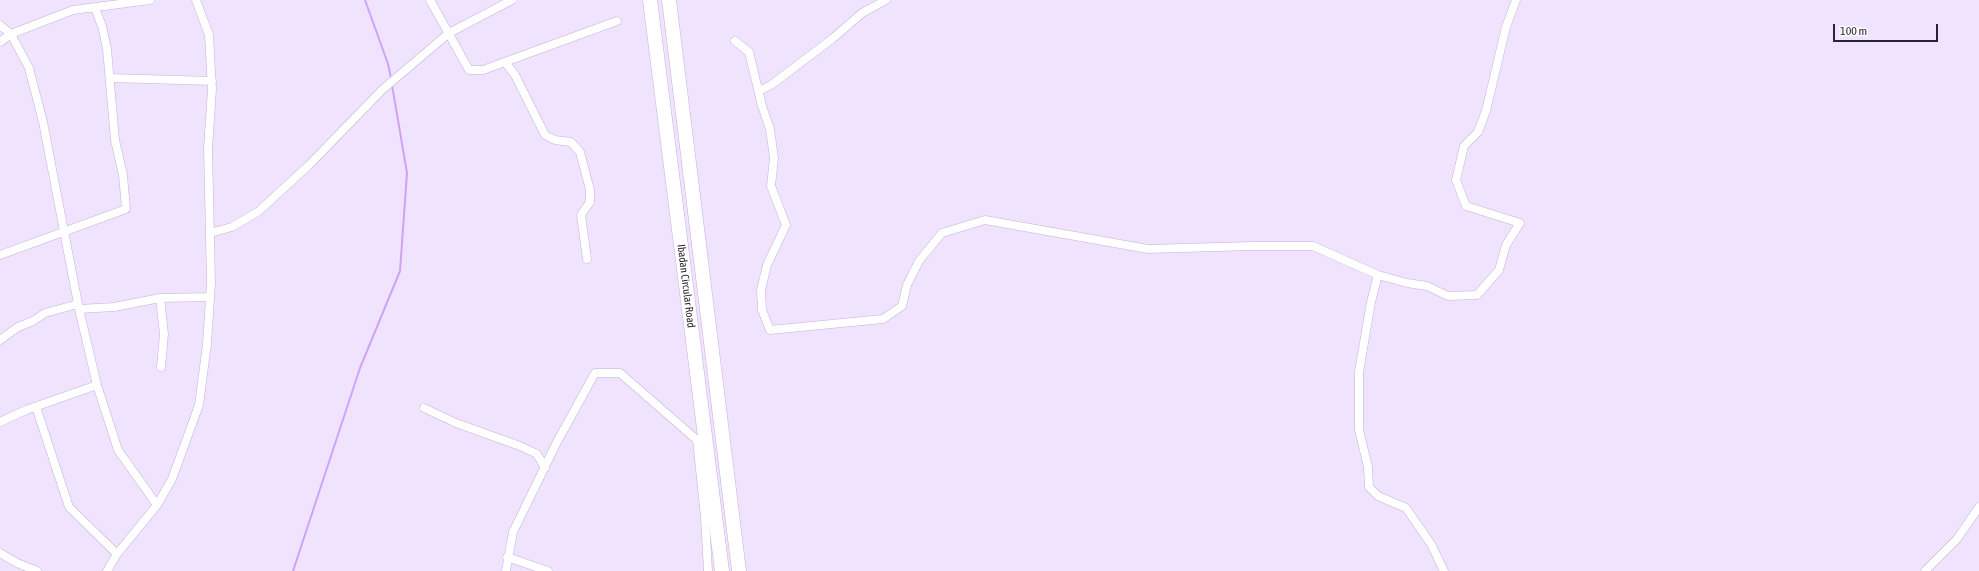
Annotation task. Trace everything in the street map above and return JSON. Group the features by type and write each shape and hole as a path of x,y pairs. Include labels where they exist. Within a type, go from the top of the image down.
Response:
{"highway":[{"name":"Ibadan Circular Road","path":"650,0 722,571"},
{"name":"Ibadan Circular Road","path":"670,0 738,571"}],"street":[{"path":"0,42 10,34 73,10 150,0"},
{"path":"108,571 116,554 157,506 172,479 199,405 207,344 210,297 208,148 212,81 209,35 196,0"},
{"path":"430,0 469,70 483,70 618,21"},
{"path":"210,233 232,227 259,211 309,165 383,88 398,75 449,33 512,0"},
{"path":"759,91 770,85 832,39 862,13 886,0"},
{"path":"735,41 749,52 770,128 774,158 771,186 786,225 767,265 761,290 762,310 770,330 883,319 902,306 907,285 919,261 942,232 985,220 1148,249 1313,246 1378,275 1407,283 1427,286 1448,296 1477,296 1499,270 1506,245 1520,223 1466,206 1456,180 1464,146 1478,132 1486,111 1506,27 1516,0"},
{"path":"0,255 65,230 126,210 123,175 115,140 107,49 102,26 95,8"},
{"path":"0,25 10,34 29,68 43,122 79,306 97,385 118,450 157,506"},
{"path":"505,62 515,75 545,135 555,140 571,142 580,152 590,190 590,202 581,215 587,259"},
{"path":"110,78 212,81"},
{"path":"1378,275 1371,302 1359,372 1359,430 1368,467 1369,487 1378,496 1406,508 1431,544 1444,571"},
{"path":"0,340 18,327 33,321 45,313 79,306 114,307 160,298 210,297"},
{"path":"160,298 164,334 161,367"},
{"path":"506,571 507,557 513,532 595,373 620,373 697,440 705,517 708,571"},
{"path":"0,422 97,385"},
{"path":"36,407 69,507 116,554"},
{"path":"424,408 456,423 520,446 537,454 545,468"},
{"path":"1925,571 1957,539 1979,507"},
{"path":"0,553 17,563 37,571"},
{"path":"507,557 548,571"}],"waterway":[{"path":"365,0 388,64 391,78"},
{"path":"293,571 360,368 400,271 407,173 392,85"}]}
